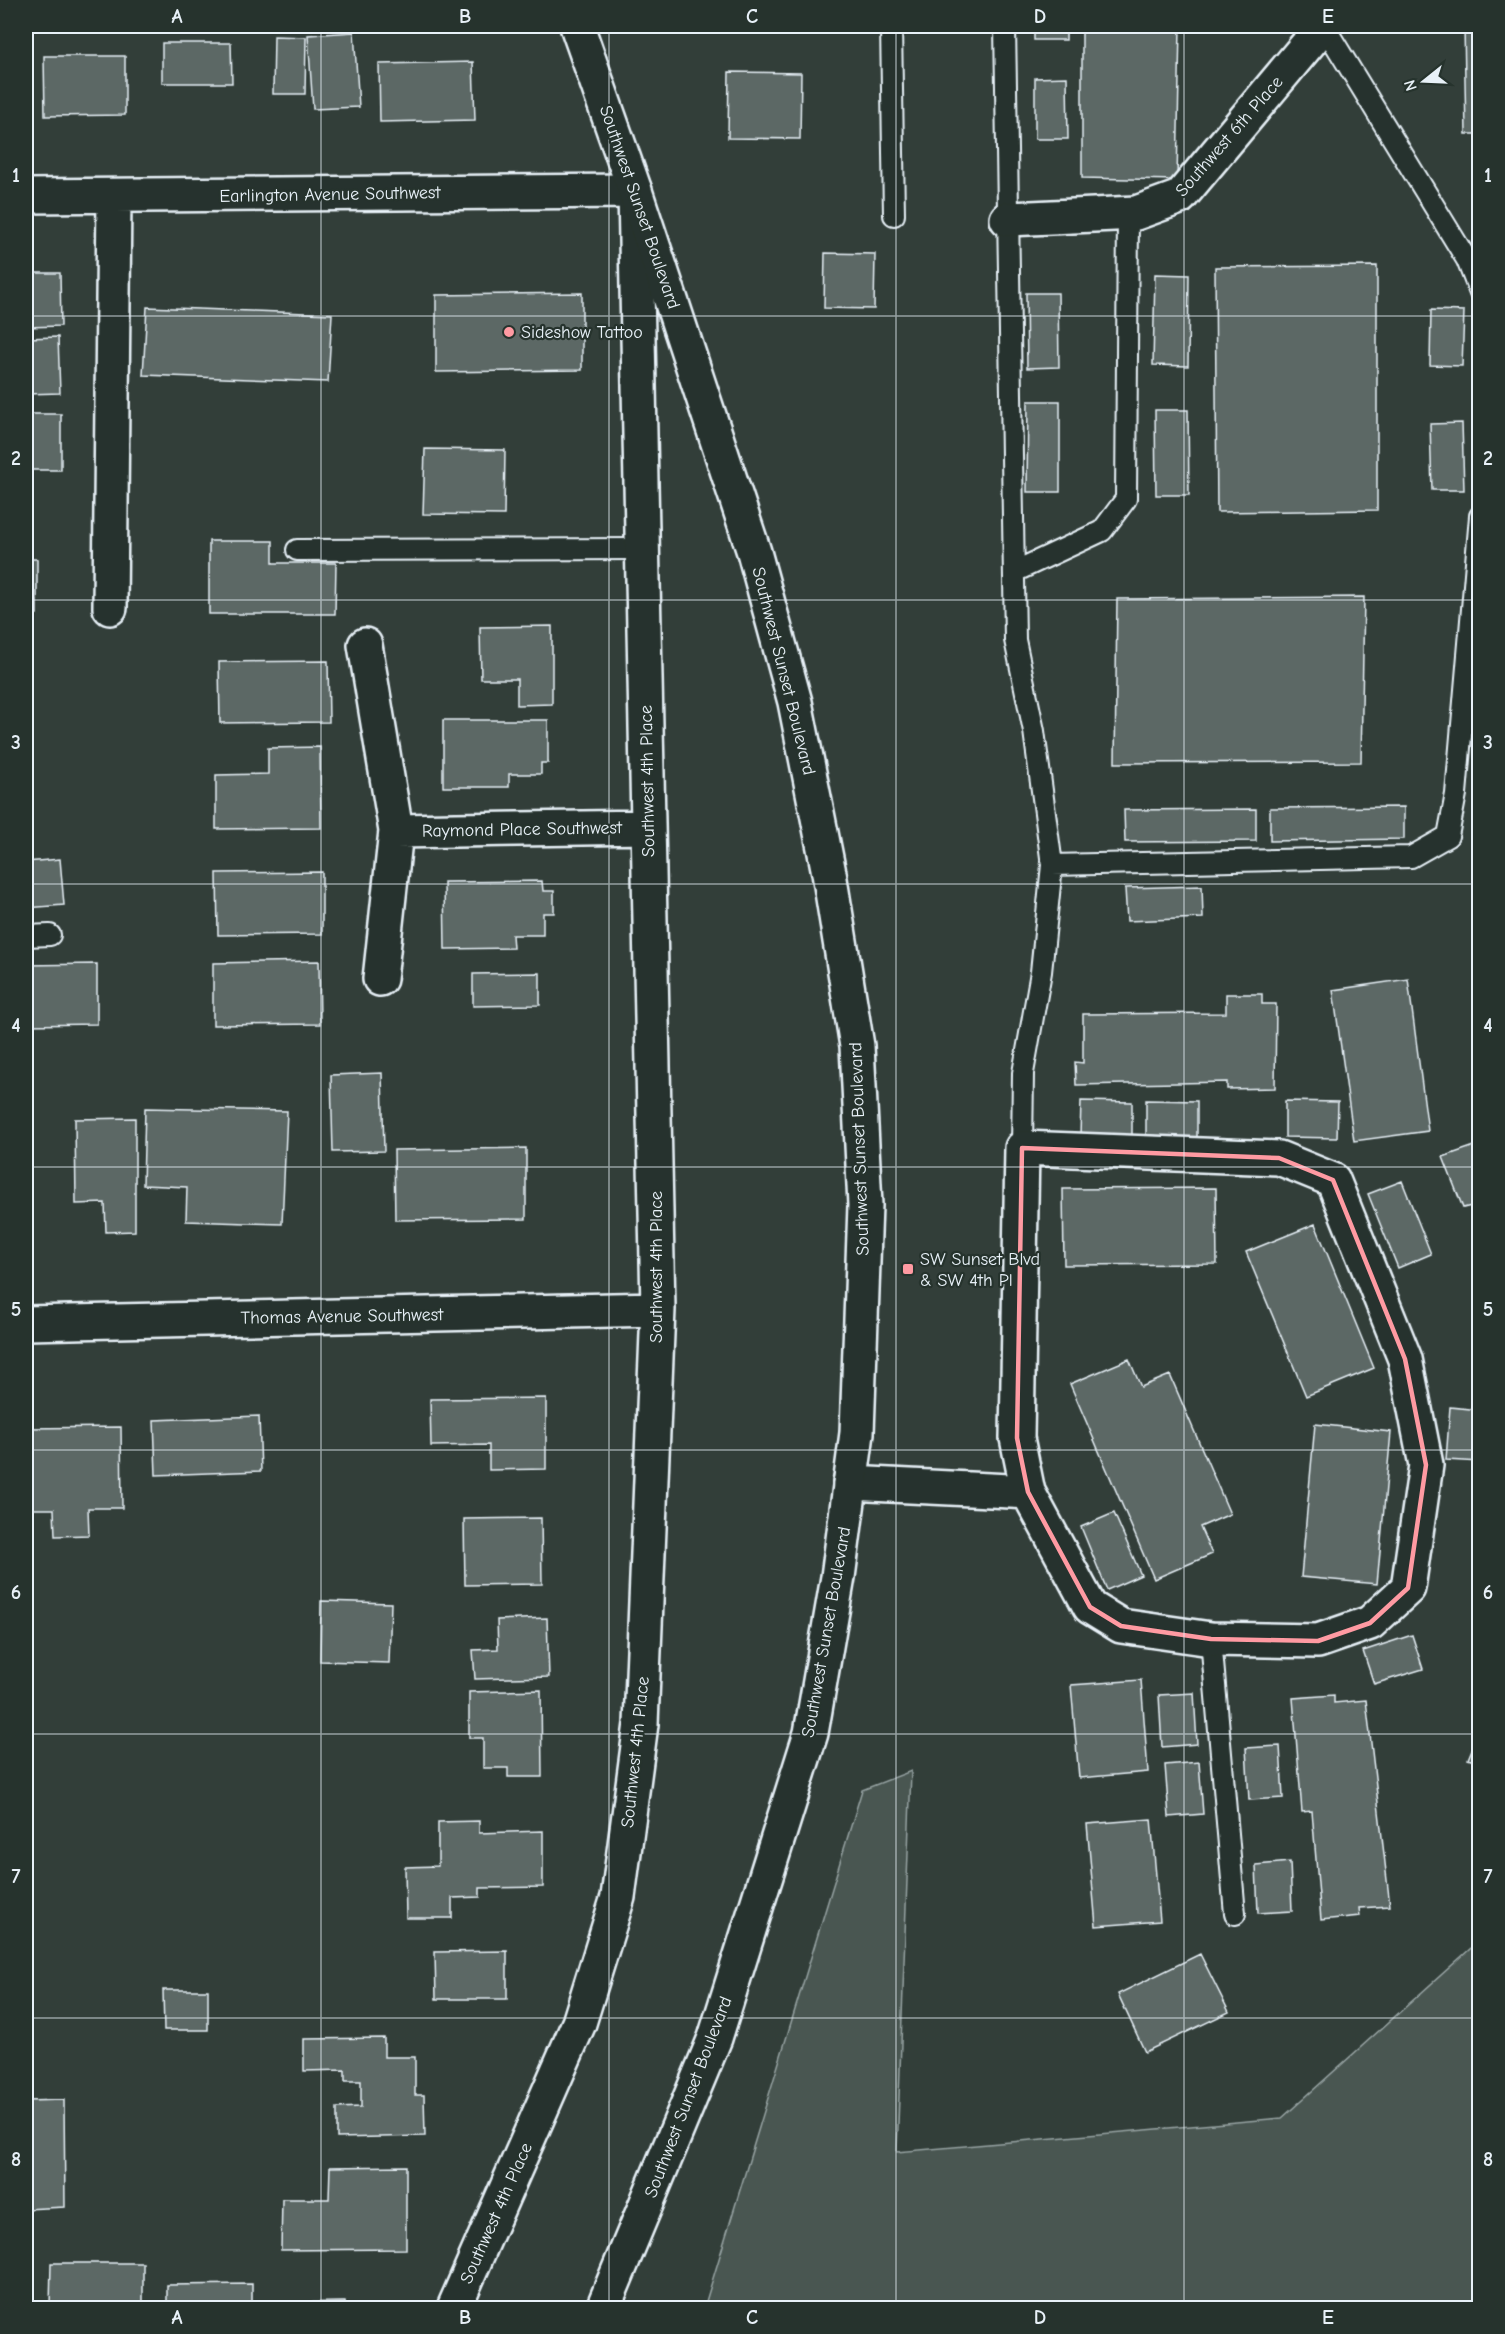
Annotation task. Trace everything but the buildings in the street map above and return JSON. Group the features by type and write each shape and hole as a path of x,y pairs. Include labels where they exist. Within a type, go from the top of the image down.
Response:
{"street":[{"name":"Southwest Sunset Boulevard","path":"577,26 635,191 754,552 795,702 831,885 857,1046 865,1205 857,1433 838,1577 811,1733 715,2038 603,2308"},
{"name":"Southwest 6th Place","path":"1007,219 1136,213 1179,197 1323,26"},
{"name":"Earlington Avenue Southwest","path":"26,196 635,191"},
{"name":"Southwest 4th Place","path":"454,2308 579,2023 618,1897 641,1724 658,1309 635,191"},
{"path":"110,608 114,196"},
{"name":"Raymond Place Southwest","path":"365,645 396,831 380,979"},
{"name":"Raymond Place Southwest","path":"396,831 648,827"},
{"path":"1022,1148 1279,1158 1333,1180 1405,1359 1426,1466 1408,1588 1370,1623 1318,1641 1211,1639 1121,1626 1090,1606 1028,1491 1017,1438 1022,1148"},
{"name":"Thomas Avenue Southwest","path":"26,1323 658,1309"},
{"path":"850,1483 1028,1491"}],"lane":[{"path":"891,26 894,215"},
{"path":"1005,26 1015,640 1034,731 1052,865 1041,972 1023,1073 1022,1148"},
{"path":"1323,26 1467,260 1478,286"},
{"path":"1014,572 1102,531 1126,499 1128,213"},
{"path":"1052,865 1411,857 1448,836 1471,733 1479,516"},
{"path":"297,550 642,549"},
{"path":"26,936 50,935"},
{"path":"1211,1639 1235,1914"}],"highlighted area":[{"path":"1022,1148 1279,1158 1333,1180 1405,1359 1426,1465 1408,1588 1370,1623 1318,1641 1211,1639 1121,1626 1090,1607 1028,1492 1017,1438"}],"shaded area":[{"path":"911,1771 897,2152 1282,2118 1479,1941 1479,2308 704,2308 862,1790"}],"place":[{"name":"Sideshow Tattoo","path":"509,332"},
{"name":"SW Sunset Blvd & SW 4th Pl","path":"908,1269"}]}
